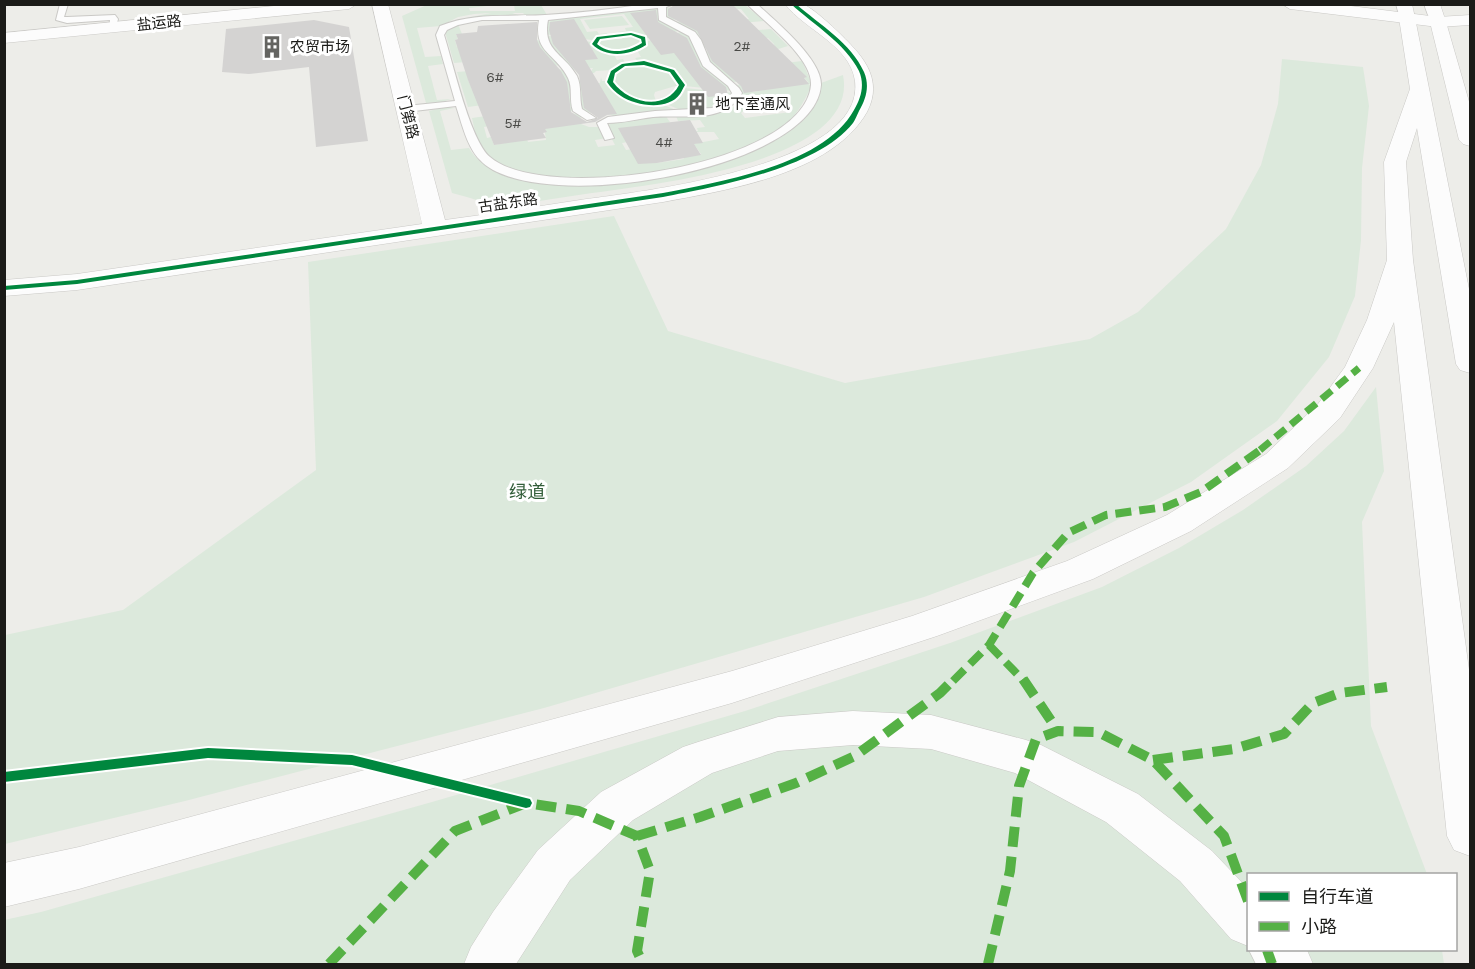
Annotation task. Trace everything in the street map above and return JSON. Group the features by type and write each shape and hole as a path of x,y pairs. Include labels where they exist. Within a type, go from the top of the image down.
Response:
{"main road":[{"name":"盐运路","path":"4,38 349,4"},
{"name":"门第路","path":"380,4 435,229"},
{"name":"古盐东路","path":"4,288 77,282 435,229 711,186 749,177 807,154 847,126 858,113 865,86 862,72 854,60 793,4"},
{"path":"1290,4 1435,13 1470,19"},
{"path":"1360,4 1405,11"},
{"path":"1405,11 1470,364"},
{"path":"1435,13 1470,140"},
{"path":"1420,89 1395,162 1400,260 1470,836"},
{"path":"1458,94 1470,112"},
{"path":"4,885 79,868 732,687 924,626 1080,570 1179,523 1277,461 1329,411 1359,368 1381,320 1400,260"},
{"path":"489,964 510,928 554,865 617,806 698,760 778,734 853,728 931,732 1026,758 1122,808 1196,866 1247,922"},
{"path":"1275,951 1288,964"}],"lane":[{"path":"64,4 59,18 67,20 112,17 114,19 112,27"},
{"path":"553,4 561,16"},
{"path":"544,18 540,35 544,45 572,75 576,87 578,111 591,118 589,120 592,123 655,114 702,112 724,107 736,99 737,93 733,84 712,71 703,60 697,39 688,31 662,18 666,5 544,18 496,17 459,21 443,28 440,34 478,152 494,166 526,178 580,183 604,182 664,173 722,159 759,145 786,130 806,111 812,102 816,86 809,64 751,4"},
{"path":"406,109 461,103"},
{"path":"605,122 609,138"}],"green space":[{"path":"429,4 496,5 469,8 470,11 515,11 514,5 541,5 547,15 526,16 523,13 512,13 521,16 466,18 491,13 474,14 458,17 441,26 417,28 425,57 441,56 443,64 428,66 437,100 451,99 426,103 402,16"},
{"path":"685,5 732,5 687,18 669,20 665,17 666,8"},
{"path":"732,5 745,5 764,21 741,23 748,31 771,29 788,46 775,50 774,44 768,38 703,48 697,34 674,22 749,19 741,9"},
{"path":"657,9 659,17 681,30 651,39 631,33 620,34 618,32 626,31 625,28 633,27 624,14 580,19 587,32 607,33 608,36 592,40 543,34 547,23 556,18"},
{"path":"622,16 629,25 590,29 584,20"},
{"path":"458,24 462,34 456,34 457,47 538,40 560,65 468,80 472,89 558,69 564,70 568,76 573,111 484,127 487,138 491,137 494,145 527,139 528,142 546,140 544,126 563,116 578,114 583,116 580,118 581,124 589,127 602,127 607,138 595,140 598,147 615,145 605,126 615,122 665,115 670,122 638,140 622,143 626,150 633,149 657,163 684,159 683,157 701,154 696,147 688,145 719,139 714,132 692,132 698,131 697,128 705,127 700,120 678,121 676,116 730,106 748,107 741,113 745,118 791,112 778,97 737,100 741,92 737,85 743,84 753,92 808,82 804,78 806,77 734,82 710,66 703,53 714,50 777,64 802,61 812,84 809,84 811,87 804,100 789,121 753,144 678,167 634,175 591,179 550,178 515,172 490,159 483,150 472,118 486,116 483,105 468,107 457,72 469,71 466,62 454,63 445,32"},
{"path":"685,31 692,36 698,56 704,65 733,91 685,86 679,74 667,66 638,61 635,58 641,57 637,50 646,46 648,41"},
{"path":"543,35 591,42 593,48 613,53 617,60 623,59 625,63 611,70 594,73 590,73 593,68 571,70 550,49"},
{"path":"631,35 642,40 640,46 629,50 611,51 596,44 601,39 622,39 621,36"},
{"name":"绿道","path":"1282,59 1363,67 1369,106 1362,168 1361,240 1355,296 1329,357 1277,421 1191,482 1074,542 924,597 544,708 185,801 5,844 5,635 123,610 316,470 308,262 614,216 668,331 845,383 1090,339 1138,312 1226,229 1261,165 1278,104"},
{"path":"629,64 658,66 671,73 679,85 655,92 656,101 629,97 618,90 612,78 618,69"},
{"path":"843,75 840,105 819,129 787,149 746,164 658,184 508,206 452,193 429,111 445,107 454,108 440,111 451,150 469,148 497,171 543,183 600,185 663,178 723,163 774,141 809,114 821,83"},
{"path":"601,77 602,81 606,81 617,95 623,98 660,104 683,113 616,118 579,108 577,80 596,79 596,83 600,83"},
{"path":"685,88 734,93 722,105 703,111 685,111 664,103 677,98"},
{"path":"1376,387 1384,471 1362,522 1371,726 1427,873 1247,873 1247,951 1442,951 1444,964 5,964 4,920 41,912 432,802 745,711 950,643 1102,587 1179,548 1243,510 1306,466 1344,431"}],"building":[{"path":"676,4 734,6 807,77 804,78 809,84 744,93 741,86 712,61 697,31 668,16 668,9"},
{"path":"656,10 658,22 687,38 701,67 726,87 728,95 708,97 674,53 661,55 630,13"},
{"path":"574,19 598,59 585,60 617,114 607,115 595,122 545,129 547,132 543,133 546,138 494,145 468,80 455,40 458,39 456,34 477,32 478,26 537,22 537,40 540,47 561,71 567,82 571,112 587,122 598,118 584,108 579,75 553,44 549,30 550,22"},
{"path":"314,20 349,27 368,141 316,147 309,67 249,74 222,72 226,29"},
{"path":"690,120 703,143 694,144 701,155 657,163 638,164 618,128"}],"marked path":[{"path":"637,836 700,817 796,783 855,756 940,693 989,645 1033,573 1068,533 1106,515 1165,507 1201,492 1267,445 1359,368"},
{"path":"989,645 1024,680 1058,731"},
{"path":"1153,760 1234,749 1284,734 1313,703 1340,693 1387,687"},
{"path":"988,964 1010,871 1019,786 1036,739 1058,731 1098,732 1153,760 1224,836 1247,898"},
{"path":"329,964 455,831 526,803 579,811 637,836 650,871 637,951 643,964"},
{"path":"1267,951 1272,964"}],"cycle path":[{"path":"4,288 77,282 663,195 714,185 776,167 805,155 830,140 850,123 862,102 864,90 861,71 848,52 793,4"},
{"path":"631,34 643,38 644,44 633,50 619,53 605,51 594,44 599,38 631,34"},
{"path":"644,63 672,71 682,85 677,94 659,103 635,101 616,90 610,82 613,72 624,65 644,63"},
{"path":"4,777 208,753 352,760 526,803"}],"place":[{"name":"农贸市场","path":"272,47"},
{"name":"地下室通风","path":"697,104"}]}
